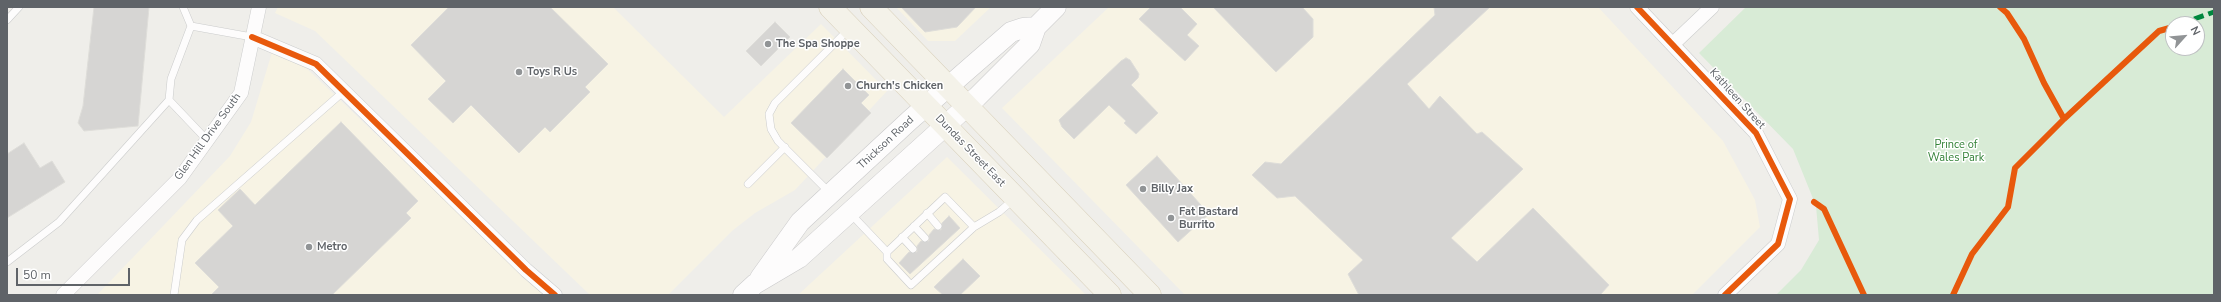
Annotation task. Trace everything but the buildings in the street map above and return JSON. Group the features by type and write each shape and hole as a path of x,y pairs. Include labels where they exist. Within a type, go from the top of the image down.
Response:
{"main road":[{"name":"Dundas Street East","path":"830,7 1110,295"},
{"path":"871,7 1150,295"},
{"name":"Thickson Road","path":"749,289 800,222 830,194 926,106 1011,32 1023,28 1046,15"},
{"name":"Thickson Road","path":"749,289 799,258 966,106 1030,44 1046,15"}],"street":[{"name":"Glen Hill Drive South","path":"63,295 180,178 241,94 252,37 260,7"},
{"name":"Kathleen Street","path":"1637,7 1756,132 1790,198 1778,244 1725,295"},
{"path":"1673,44 1712,7"},
{"path":"252,37 316,64 526,270 555,295"}],"lane":[{"path":"7,20 19,7"},
{"path":"7,262 59,222 169,100 171,79 190,26 183,7"},
{"path":"190,26 252,37"},
{"path":"830,194 785,147 771,129 769,114 775,103 850,28"},
{"path":"174,295 182,240 197,220 343,92"},
{"path":"169,100 208,140"},
{"path":"748,184 785,147"},
{"path":"887,252 945,196 974,227"},
{"path":"849,213 887,252 887,259 911,285 974,227 999,212 1015,198"},
{"path":"927,214 938,226"},
{"path":"914,226 925,238"},
{"path":"902,237 913,249"},
{"path":"950,238 955,244"},
{"path":"936,250 942,257"},
{"path":"925,261 930,267"}],"shaded area":[{"path":"278,7 613,7 724,117 821,24 887,91 795,190 755,213 732,231 668,295 590,295 315,31 275,13"},
{"path":"896,7 991,7 955,41 928,41"},
{"path":"1109,7 1598,7 1723,141 1755,200 1760,227 1692,295 1185,295 1002,108"},
{"path":"273,49 303,65 546,295 97,295 230,156 251,122"},
{"path":"947,157 1086,295 798,295"}],"green space":[{"name":"Prince of Wales Park","path":"1746,7 2214,7 2214,295 1776,295 1801,270 1819,240 1816,206 1793,149 1699,53"}],"marked path":[{"path":"2203,16 2214,12"}],"cycle path":[{"path":"1637,7 1756,133 1790,199 1778,244 1725,295"},
{"path":"2000,7 2007,13 2024,39 2044,83 2064,119"},
{"path":"1953,295 1972,254 2008,207 2015,168 2064,119 2159,31 2165,29"},
{"path":"252,37 316,64 526,270 555,295"},
{"path":"1814,202 1824,209 1864,295"}],"place":[{"name":"The Spa Shoppe","path":"768,44"},
{"name":"Toys R Us","path":"519,72"},
{"name":"Church's Chicken","path":"848,86"},
{"name":"Billy Jax","path":"1143,189"},
{"name":"Fat Bastard Burrito","path":"1171,218"},
{"name":"Metro","path":"309,247"}]}
